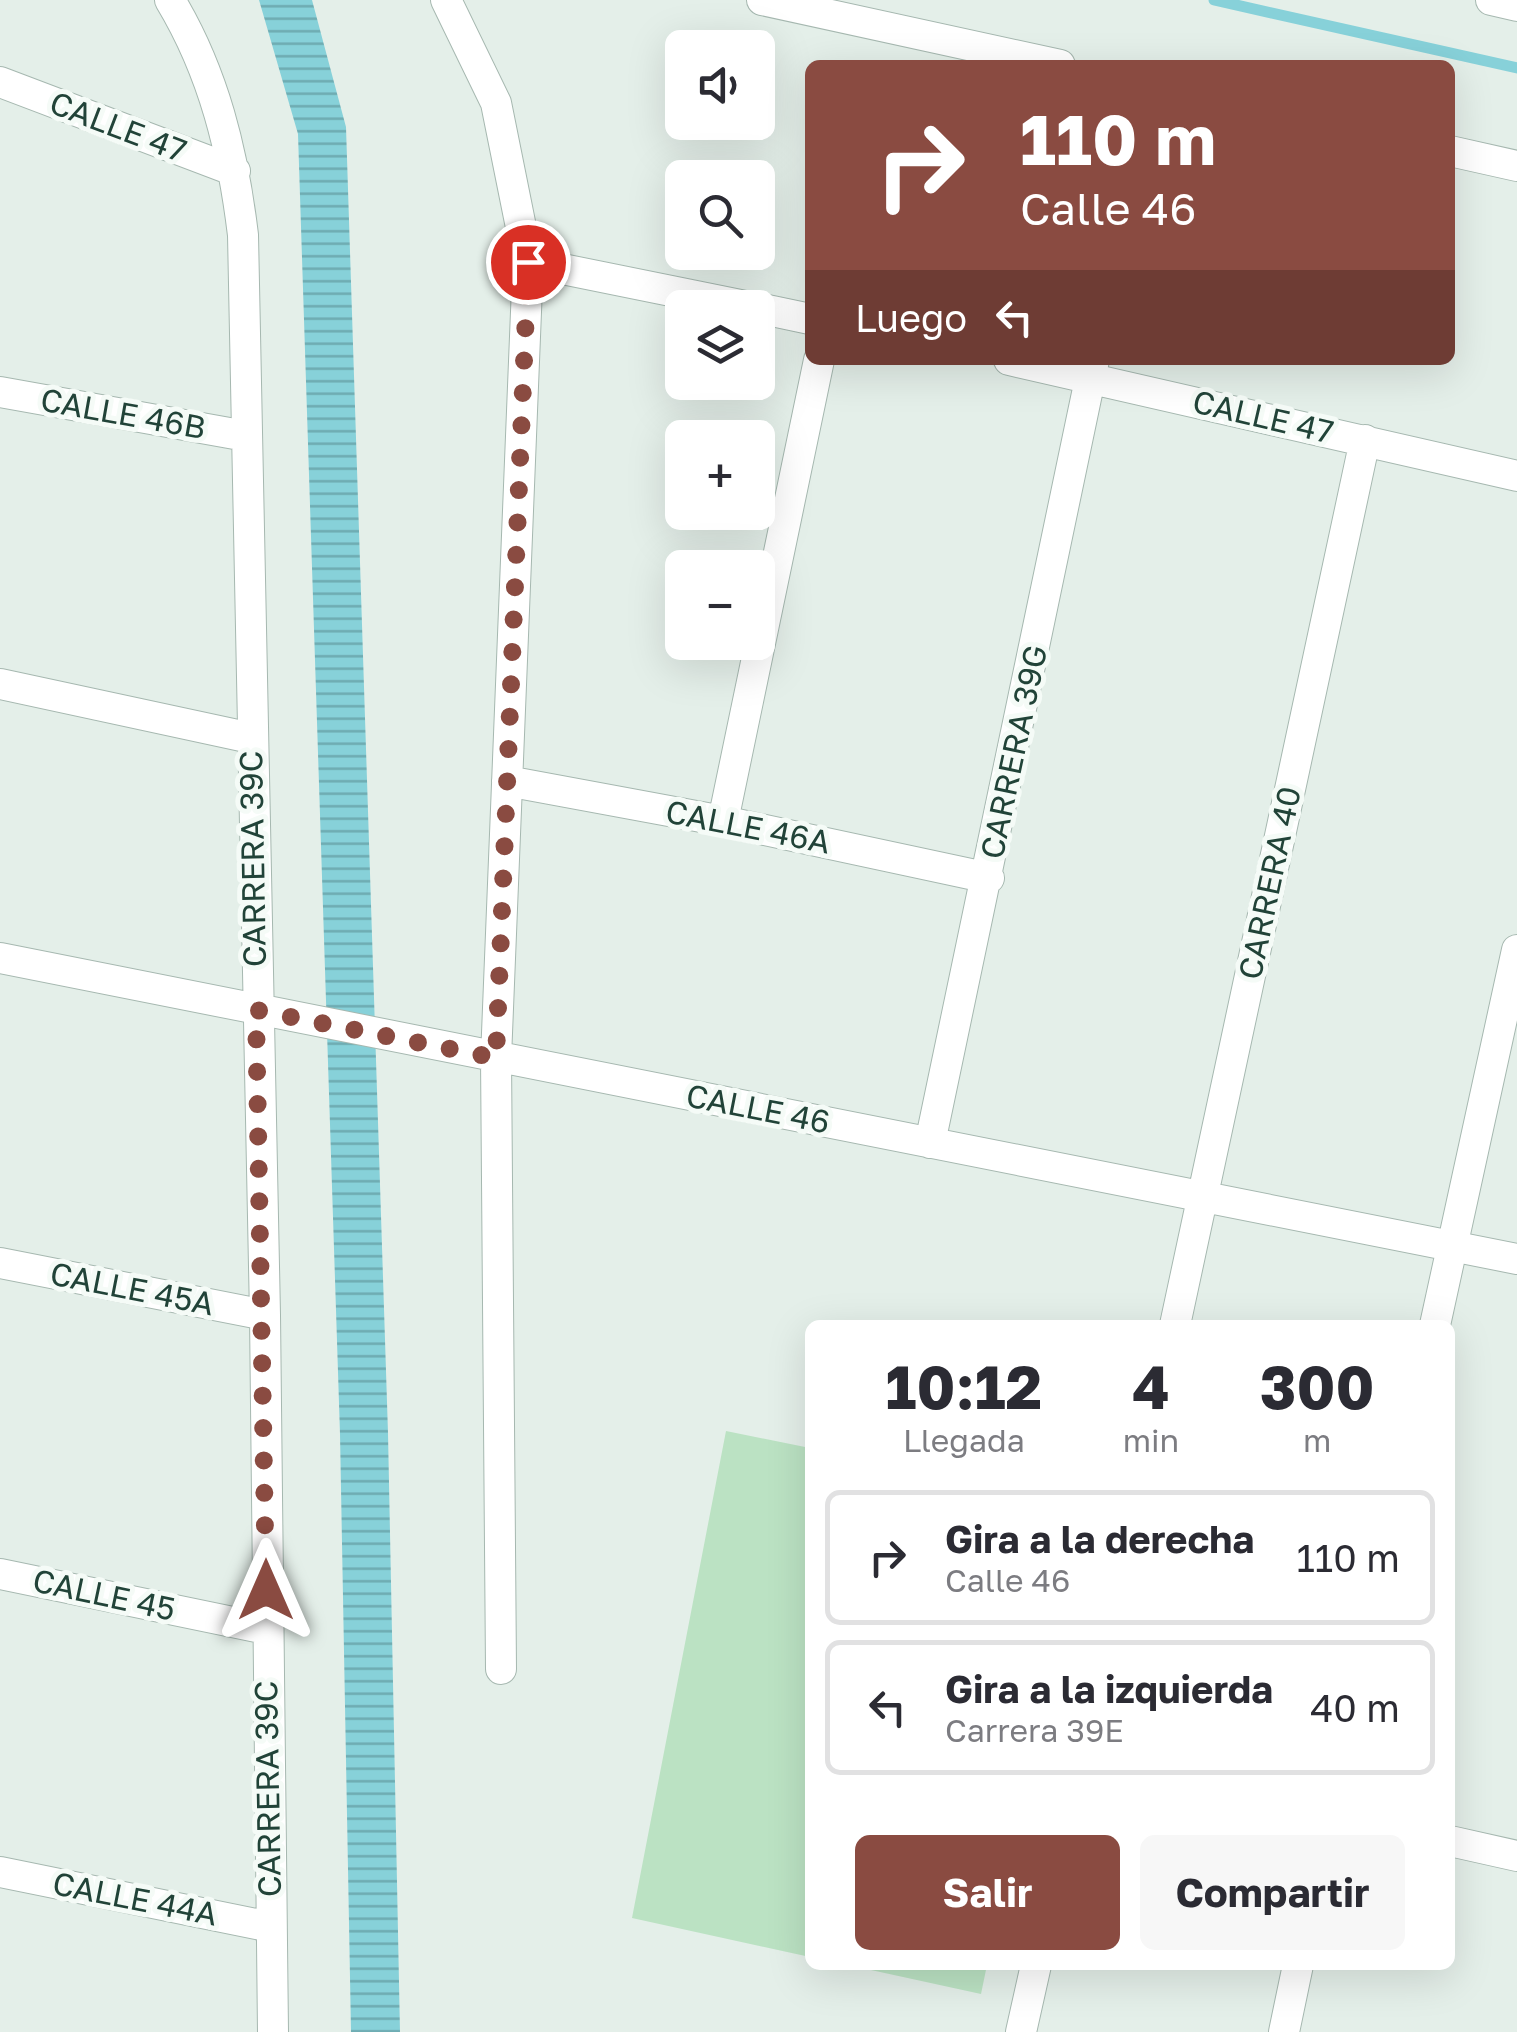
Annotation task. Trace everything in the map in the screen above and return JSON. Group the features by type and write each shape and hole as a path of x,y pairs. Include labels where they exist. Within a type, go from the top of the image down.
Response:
{"street":[{"name":"CARRERA 39C","path":"170,0 208,75 235,170 243,236 265,1315 273,2032"},
{"path":"446,0 496,102 528,262 496,1058 501,1670"},
{"path":"762,0 1037,60"},
{"path":"1492,0 1517,6"},
{"name":"CALLE 47","path":"0,82 235,170"},
{"path":"1455,152 1517,166"},
{"path":"528,262 667,290"},
{"path":"775,312 805,318"},
{"path":"722,820 818,365"},
{"name":"CALLE 47","path":"1061,365 1092,368 1517,476"},
{"name":"CARRERA 39G","path":"930,1144 989,878 1092,368"},
{"name":"CALLE 46B","path":"0,392 246,436"},
{"name":"CARRERA 40","path":"1176,1320 1364,440"},
{"path":"0,684 251,738"},
{"name":"CALLE 46A","path":"507,781 722,820 989,878"},
{"path":"1436,1320 1517,950"},
{"name":"CALLE 46","path":"0,958 1517,1259"},
{"name":"CALLE 45A","path":"0,1263 265,1315"},
{"name":"CALLE 45","path":"0,1574 266,1629"},
{"path":"1455,1843 1517,1856"},
{"name":"CALLE 44A","path":"0,1872 270,1926"},
{"path":"1022,2032 1035,1970"},
{"path":"1284,2032 1297,1970"}],"green space":[{"path":"726,1431 805,1447 805,1956 632,1918"},
{"path":"871,1970 986,1970 981,1994"}],"water":[{"path":"259,0 312,0 346,127 388,1433 400,2032 351,2032 340,1434 298,134"}],"waterway":[{"path":"1214,0 1517,68"}],"route":[{"path":"266,1590 265,1315 256,1010 496,1058 528,262"}]}
